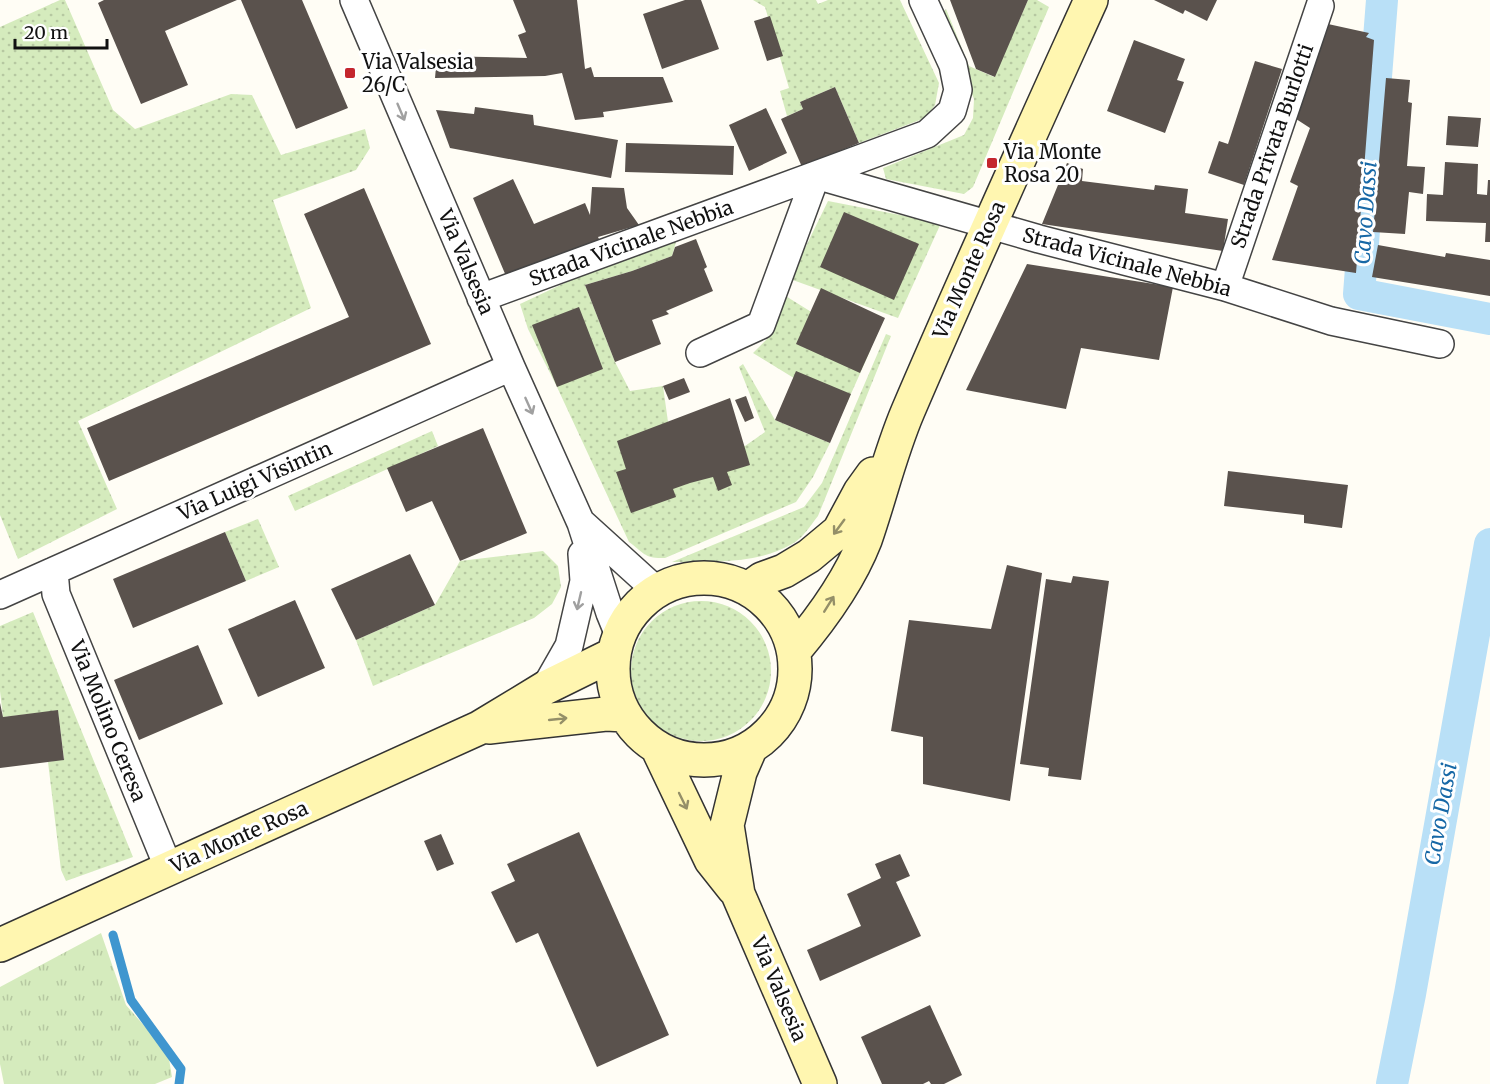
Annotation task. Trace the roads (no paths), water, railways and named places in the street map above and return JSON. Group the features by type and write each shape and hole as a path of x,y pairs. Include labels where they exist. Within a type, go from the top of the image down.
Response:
{"main road":[{"name":"Via Monte Rosa","path":"794,651 817,624 848,576 864,542 894,444 968,270 1091,0"},
{"name":"Via Monte Rosa","path":"748,589 762,579 784,571 809,556 839,531 860,492 894,444"},
{"path":"691,579 717,579 748,589 769,604 785,626 794,651 796,668 794,686 789,706 779,723 750,749 731,757 710,761 674,756 645,740 625,715 614,685 617,644 627,620 642,602 657,591 691,579"},
{"name":"Via Monte Rosa","path":"0,945 479,728 617,644"},
{"name":"Via Monte Rosa","path":"479,728 606,714 625,715"},
{"name":"Via Valsesia","path":"658,748 711,860 738,894"},
{"name":"Via Valsesia","path":"750,749 740,772 727,825 738,894 820,1084"}],"street":[{"name":"Via Valsesia","path":"354,0 481,298 581,523 617,644"},
{"name":"Strada Vicinale Nebbia","path":"481,298 927,134 952,111 958,90 953,65 923,0"},
{"name":"Strada Privata Burlotti","path":"1225,286 1320,6"},
{"name":"Strada Vicinale Nebbia","path":"816,175 990,225 1225,286 1331,321 1440,344"},
{"path":"700,353 761,325 816,175"},
{"name":"Via Luigi Visintin","path":"0,595 511,367"},
{"name":"Via Valsesia","path":"581,523 657,591"},
{"name":"Via Valsesia","path":"545,688 568,646 584,581 581,523"},
{"name":"Via Molino Ceresa","path":"54,571 56,594 169,868"}],"waterway":[{"name":"Cavo Dassi","path":"1382,0 1359,294 1490,319"},
{"name":"Cavo Dassi","path":"1392,1084 1490,544"},
{"path":"113,935 131,1000 181,1069 179,1084"}],"place":[{"name":"Via Valsesia 26/C","path":"350,73"},
{"name":"Via Monte Rosa 20","path":"992,163"}]}
